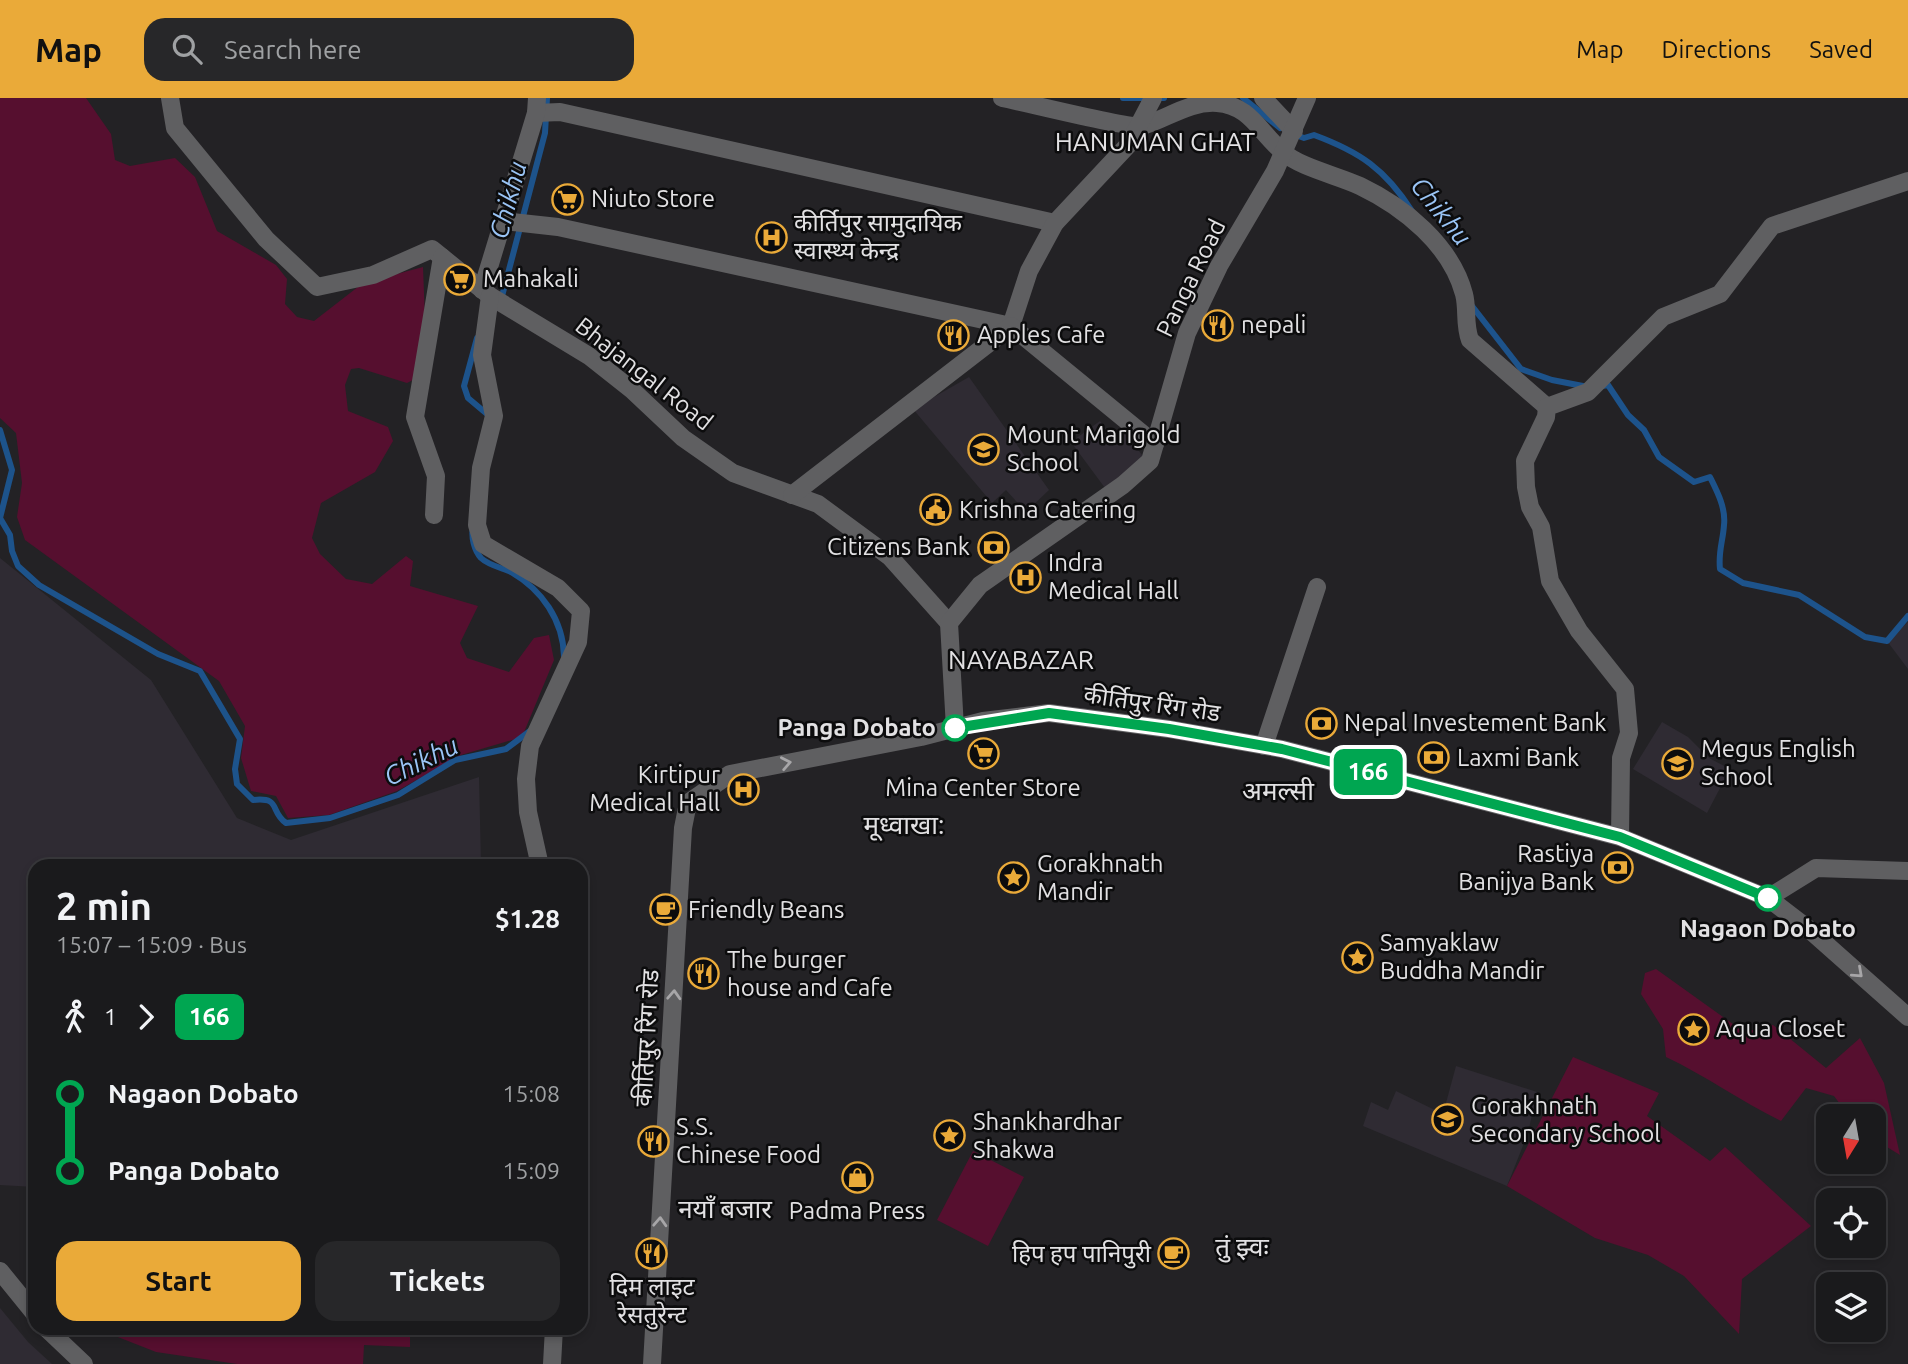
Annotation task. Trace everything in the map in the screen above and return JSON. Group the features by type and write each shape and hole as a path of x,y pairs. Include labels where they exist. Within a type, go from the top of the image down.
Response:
{"street":[{"path":"170,98 175,128 266,239 317,287 373,275 432,248 442,257 415,417 436,476 434,515"},
{"path":"1002,98 1140,127 1170,113 1215,103 1232,106 1255,119 1285,151 1362,187 1395,207 1427,234 1447,255 1465,295 1465,327 1470,340 1547,407"},
{"path":"1264,98 1294,131"},
{"name":"Panga Road","path":"949,623 981,585 1132,477 1150,461 1187,332 1219,266 1285,151 1307,98"},
{"path":"792,495 1011,326 1029,271 1055,223 1129,144 1151,104"},
{"path":"538,859 528,812 526,779 530,746 578,642 581,611 558,588 483,544 477,525 481,468 495,416 482,355 486,293 536,106 1055,223"},
{"path":"1547,407 1588,392 1663,317 1720,295 1772,226 1908,181"},
{"path":"504,220 558,228 1011,326 1155,444"},
{"name":"Bhajangal Road","path":"442,257 486,293 589,356 632,390 683,438 733,473 818,504 890,557 949,623"},
{"path":"1547,407 1546,417 1525,461 1526,487 1530,508 1541,527 1550,581 1579,631 1625,689 1629,733 1621,758 1620,837"},
{"path":"1264,746 1317,587"},
{"path":"949,623 955,728"},
{"name":"कीर्तिपुर रिंग रोड","path":"652,1364 683,828 688,803 730,774 955,728 1049,713 1264,746 1620,837 1768,898 1811,931 1908,1017"},
{"path":"1768,898 1816,868 1907,871"},
{"path":"0,1271 28,1305"},
{"path":"53,1335 84,1364"},
{"path":"552,1364 554,1335"}],"shaded area":[{"path":"0,98 86,98 111,134 115,160 130,166 175,158 195,177 217,231 276,265 287,279 285,304 297,317 314,321 363,283 423,267 425,319 415,379 407,383 359,368 351,369 345,385 348,411 388,427 393,441 375,472 321,503 312,538 320,554 346,579 372,584 406,556 413,561 410,586 478,606 460,643 467,658 509,672 534,638 549,635 554,660 522,737 461,755 397,791 329,815 288,818 276,796 251,791 241,758 245,726 219,681 25,540 17,517 22,483 16,433 0,418"},
{"name":"Mount Marigold School","path":"969,377 1049,490 1026,512 1006,490 992,503 913,409"},
{"path":"1100,421 1110,435 1121,427 1145,459 1105,488 1071,442"},
{"path":"0,558 151,680 237,818 291,840 479,777 481,859 28,859 28,1187 0,1185"},
{"path":"1908,622 1908,669 1887,641"},
{"name":"Megus English School","path":"1662,722 1688,737 1709,758 1730,769 1707,813 1633,769"},
{"path":"1656,969 1744,1032 1773,1025 1826,1068 1860,1038 1884,1083 1900,1155 1886,1146 1886,1104 1840,1104 1834,1096 1806,1088 1781,1121 1666,1057 1663,1029 1641,994 1645,973"},
{"path":"1573,1057 1659,1093 1647,1116 1710,1161 1725,1147 1811,1226 1742,1279 1739,1334 1684,1276 1648,1255 1595,1238 1507,1186"},
{"name":"Gorakhnath Secondary School","path":"1456,1066 1537,1092 1528,1133 1507,1186 1363,1126 1371,1102 1388,1110 1396,1091 1443,1114"},
{"path":"973,1151 1024,1177 988,1246 937,1220"},
{"path":"0,1308 28,1342 52,1364 0,1364"},
{"path":"113,1335 410,1335 410,1347 364,1345 363,1364 237,1364 156,1352"}],"waterway":[{"name":"Chikhu","path":"501,300 545,133 547,98"},
{"name":"Chikhu","path":"1123,98 1164,98"},
{"name":"Chikhu","path":"1243,98 1280,128"},
{"name":"Chikhu","path":"1293,134 1304,138 1314,135 1358,155 1392,184 1412,211"},
{"name":"Chikhu","path":"1472,306 1521,369 1552,380 1588,387"},
{"name":"Chikhu","path":"477,338 464,386 468,398 487,414"},
{"path":"1602,386 1608,385 1628,415 1644,430 1659,457 1694,482 1710,477 1724,512 1720,569 1743,583 1799,595 1865,637 1887,641 1908,616"},
{"name":"Chikhu","path":"0,430 12,470 0,518 10,535 18,566 39,585 158,654 200,671 240,739 235,769 237,784 253,800 272,803 286,823 330,818 398,795 455,760 506,749 530,731"},
{"name":"Chikhu","path":"473,527 474,543 481,558 522,579 549,607 560,630 564,656"}],"bus line":[{"name":"166","path":"955,728 984,721 1049,713 1169,729 1282,749 1620,837 1768,898"}],"place":[{"name":"Niuto Store","path":"568,199"},
{"name":"कीर्तिपुर सामुदायिक स्वास्थ्य केन्द्र","path":"771,237"},
{"name":"Mahakali","path":"460,279"},
{"name":"nepali","path":"1218,325"},
{"name":"Apples Cafe","path":"954,335"},
{"name":"Mount Marigold School","path":"984,449"},
{"name":"Krishna Catering","path":"936,510"},
{"name":"Citizens Bank","path":"993,547"},
{"name":"Indra Medical Hall","path":"1025,577"},
{"name":"Nepal Investement Bank","path":"1321,723"},
{"name":"Panga Dobato","path":"955,728"},
{"name":"Mina Center Store","path":"983,754"},
{"name":"Laxmi Bank","path":"1434,758"},
{"name":"Megus English School","path":"1678,763"},
{"name":"Kirtipur Medical Hall","path":"743,789"},
{"name":"Rastiya Banijya Bank","path":"1617,868"},
{"name":"Gorakhnath Mandir","path":"1014,878"},
{"name":"Nagaon Dobato","path":"1768,898"},
{"name":"Friendly Beans","path":"665,910"},
{"name":"Samyaklaw Buddha Mandir","path":"1357,957"},
{"name":"The burger house and Cafe","path":"704,974"},
{"name":"Aqua Closet","path":"1693,1029"},
{"name":"Gorakhnath Secondary School","path":"1448,1120"},
{"name":"Shankhardhar Shakwa","path":"950,1136"},
{"name":"S.S. Chinese Food","path":"653,1141"},
{"name":"Padma Press","path":"857,1177"},
{"name":"दिम लाइट रेसतुरेन्ट","path":"652,1253"},
{"name":"हिप हप पानिपुरी","path":"1174,1254"}],"district":[{"name":"HANUMAN GHAT","path":"1155,142"},
{"name":"NAYABAZAR","path":"1021,660"},
{"name":"अमल्सी","path":"1278,791"},
{"name":"मूध्वाखा:","path":"904,825"},
{"name":"नयाँ बजार","path":"725,1209"},
{"name":"तुं झ्वः","path":"1242,1247"}]}
